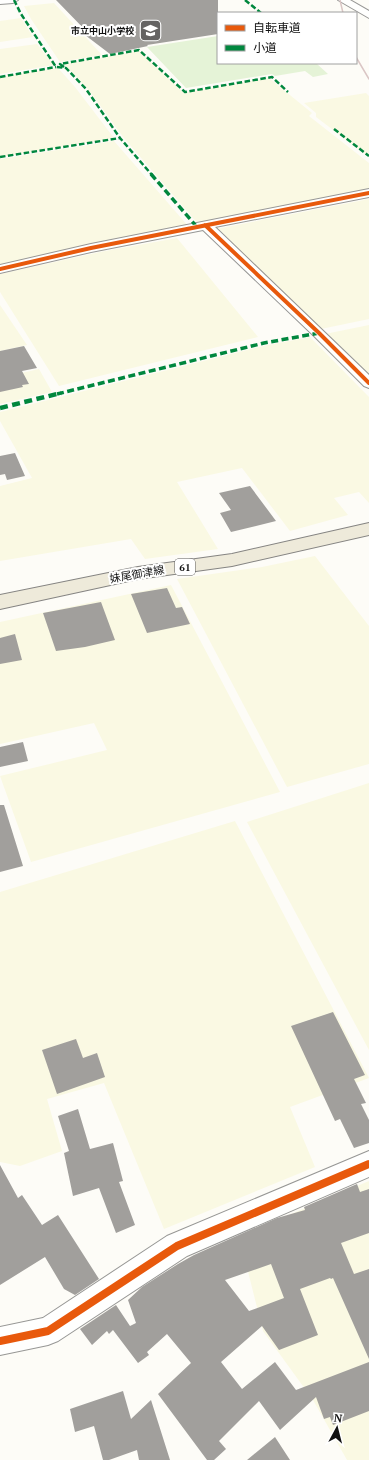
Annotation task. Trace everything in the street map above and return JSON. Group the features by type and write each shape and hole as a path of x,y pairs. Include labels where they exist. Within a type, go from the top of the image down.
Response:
{"main road":[{"name":"妹尾御津線","path":"0,602 138,573 232,560 369,529"}],"street":[{"path":"0,1 13,0"},
{"path":"343,0 369,15"},
{"path":"0,269 91,248 369,193"},
{"path":"205,226 319,333 369,383"},
{"path":"0,1341 48,1331 177,1246 369,1164"}],"green space":[{"path":"54,3 102,55 60,62 24,6"},
{"path":"21,18 33,37 0,42 0,21"},
{"path":"217,36 217,64 317,64 328,74 313,77 305,71 275,76 272,74 186,88 147,47"},
{"path":"37,44 54,65 0,74 0,49"},
{"path":"139,51 184,93 269,78 312,113 309,116 369,163 369,190 199,225 123,137 88,89 64,64"},
{"path":"58,68 75,87 114,138 0,157 0,77"},
{"path":"366,93 369,96 369,157 316,117 316,113 304,103"},
{"path":"114,141 189,227 0,266 0,159"},
{"path":"369,199 369,319 321,329 216,229"},
{"path":"177,238 258,337 59,386 0,292 0,274 100,252"},
{"path":"0,305 27,345 0,351"},
{"path":"369,325 369,378 325,334"},
{"path":"310,337 369,397 369,503 359,492 334,498 348,515 290,531 242,468 177,482 218,549 145,559 131,539 0,561 0,486 32,478 0,421 0,412 263,346"},
{"path":"39,369 52,392 0,404 0,378"},
{"path":"315,556 369,626 369,764 287,787 177,579 262,567"},
{"path":"171,585 280,792 31,862 0,776 107,750 94,723 0,744 0,622"},
{"path":"369,783 369,1050 247,822"},
{"path":"235,821 369,1078 290,1107 315,1167 164,1229 104,1083 47,1099 62,1151 20,1166 0,1162 0,892"},
{"path":"369,1181 369,1460 347,1460 313,1400 263,1331 239,1236"}],"building":[{"path":"56,0 218,0 217,34 147,45 148,46 110,54 85,35 89,34"},
{"path":"24,346 37,368 22,371 29,384 22,385 23,387 0,392 0,351"},
{"path":"15,453 25,476 7,480 5,474 0,475 0,456"},
{"path":"250,486 276,521 231,532 220,513 231,510 219,493"},
{"path":"167,588 176,608 182,607 190,624 147,633 131,594"},
{"path":"101,602 115,640 85,647 56,651 43,613"},
{"path":"15,634 22,660 0,664 0,638"},
{"path":"23,742 28,761 0,767 0,747"},
{"path":"0,805 4,805 23,866 0,872"},
{"path":"333,1012 365,1075 354,1079 366,1103 361,1104 369,1120 369,1143 354,1148 340,1119 335,1121 291,1026"},
{"path":"76,1039 83,1058 97,1053 105,1077 57,1094 42,1050"},
{"path":"78,1109 90,1149 113,1143 123,1181 119,1182 135,1225 116,1233 99,1188 73,1196 64,1153 69,1151 58,1116"},
{"path":"0,1165 18,1198 22,1195 42,1225 58,1215 99,1279 75,1295 64,1289 45,1257 0,1285"},
{"path":"357,1184 360,1192 369,1189 369,1233 341,1243 354,1274 369,1269 369,1359 333,1278 330,1278 300,1289 318,1335 279,1350 262,1326 221,1362 242,1389 275,1362 296,1390 369,1362 369,1411 333,1425 330,1417 324,1419 316,1397 280,1430 259,1401 219,1441 226,1449 214,1460 207,1460 158,1394 191,1363 167,1334 147,1352 149,1355 138,1363 113,1330 109,1334 107,1331 92,1345 80,1329 116,1305 130,1326 136,1323 128,1300 142,1287 194,1255 277,1218 305,1210 304,1207","holes":["271,1264 284,1298 249,1311 225,1280"]},
{"path":"123,1391 131,1419 151,1400 170,1460 139,1460 137,1450 109,1460 103,1460 94,1426 75,1432 70,1409"},
{"path":"275,1437 290,1460 247,1460"}],"railway":[{"path":"340,0 343,12"},
{"path":"357,59 369,79"}],"marked path":[{"path":"14,0 21,14 56,67 66,68 86,89 120,138 197,227"},
{"path":"245,0 260,12"},
{"path":"64,67 60,64 139,50 185,92 272,77 288,92"},
{"path":"0,77 56,67"},
{"path":"334,129 369,156"},
{"path":"0,157 120,138"},
{"path":"0,408 264,343 319,333"}],"cycle path":[{"path":"0,269 91,248 369,193"},
{"path":"205,225 319,333 369,383"},
{"path":"0,1341 48,1331 177,1246 369,1164"}],"place":[{"name":"市立中山小学校","path":"150,31"}]}
